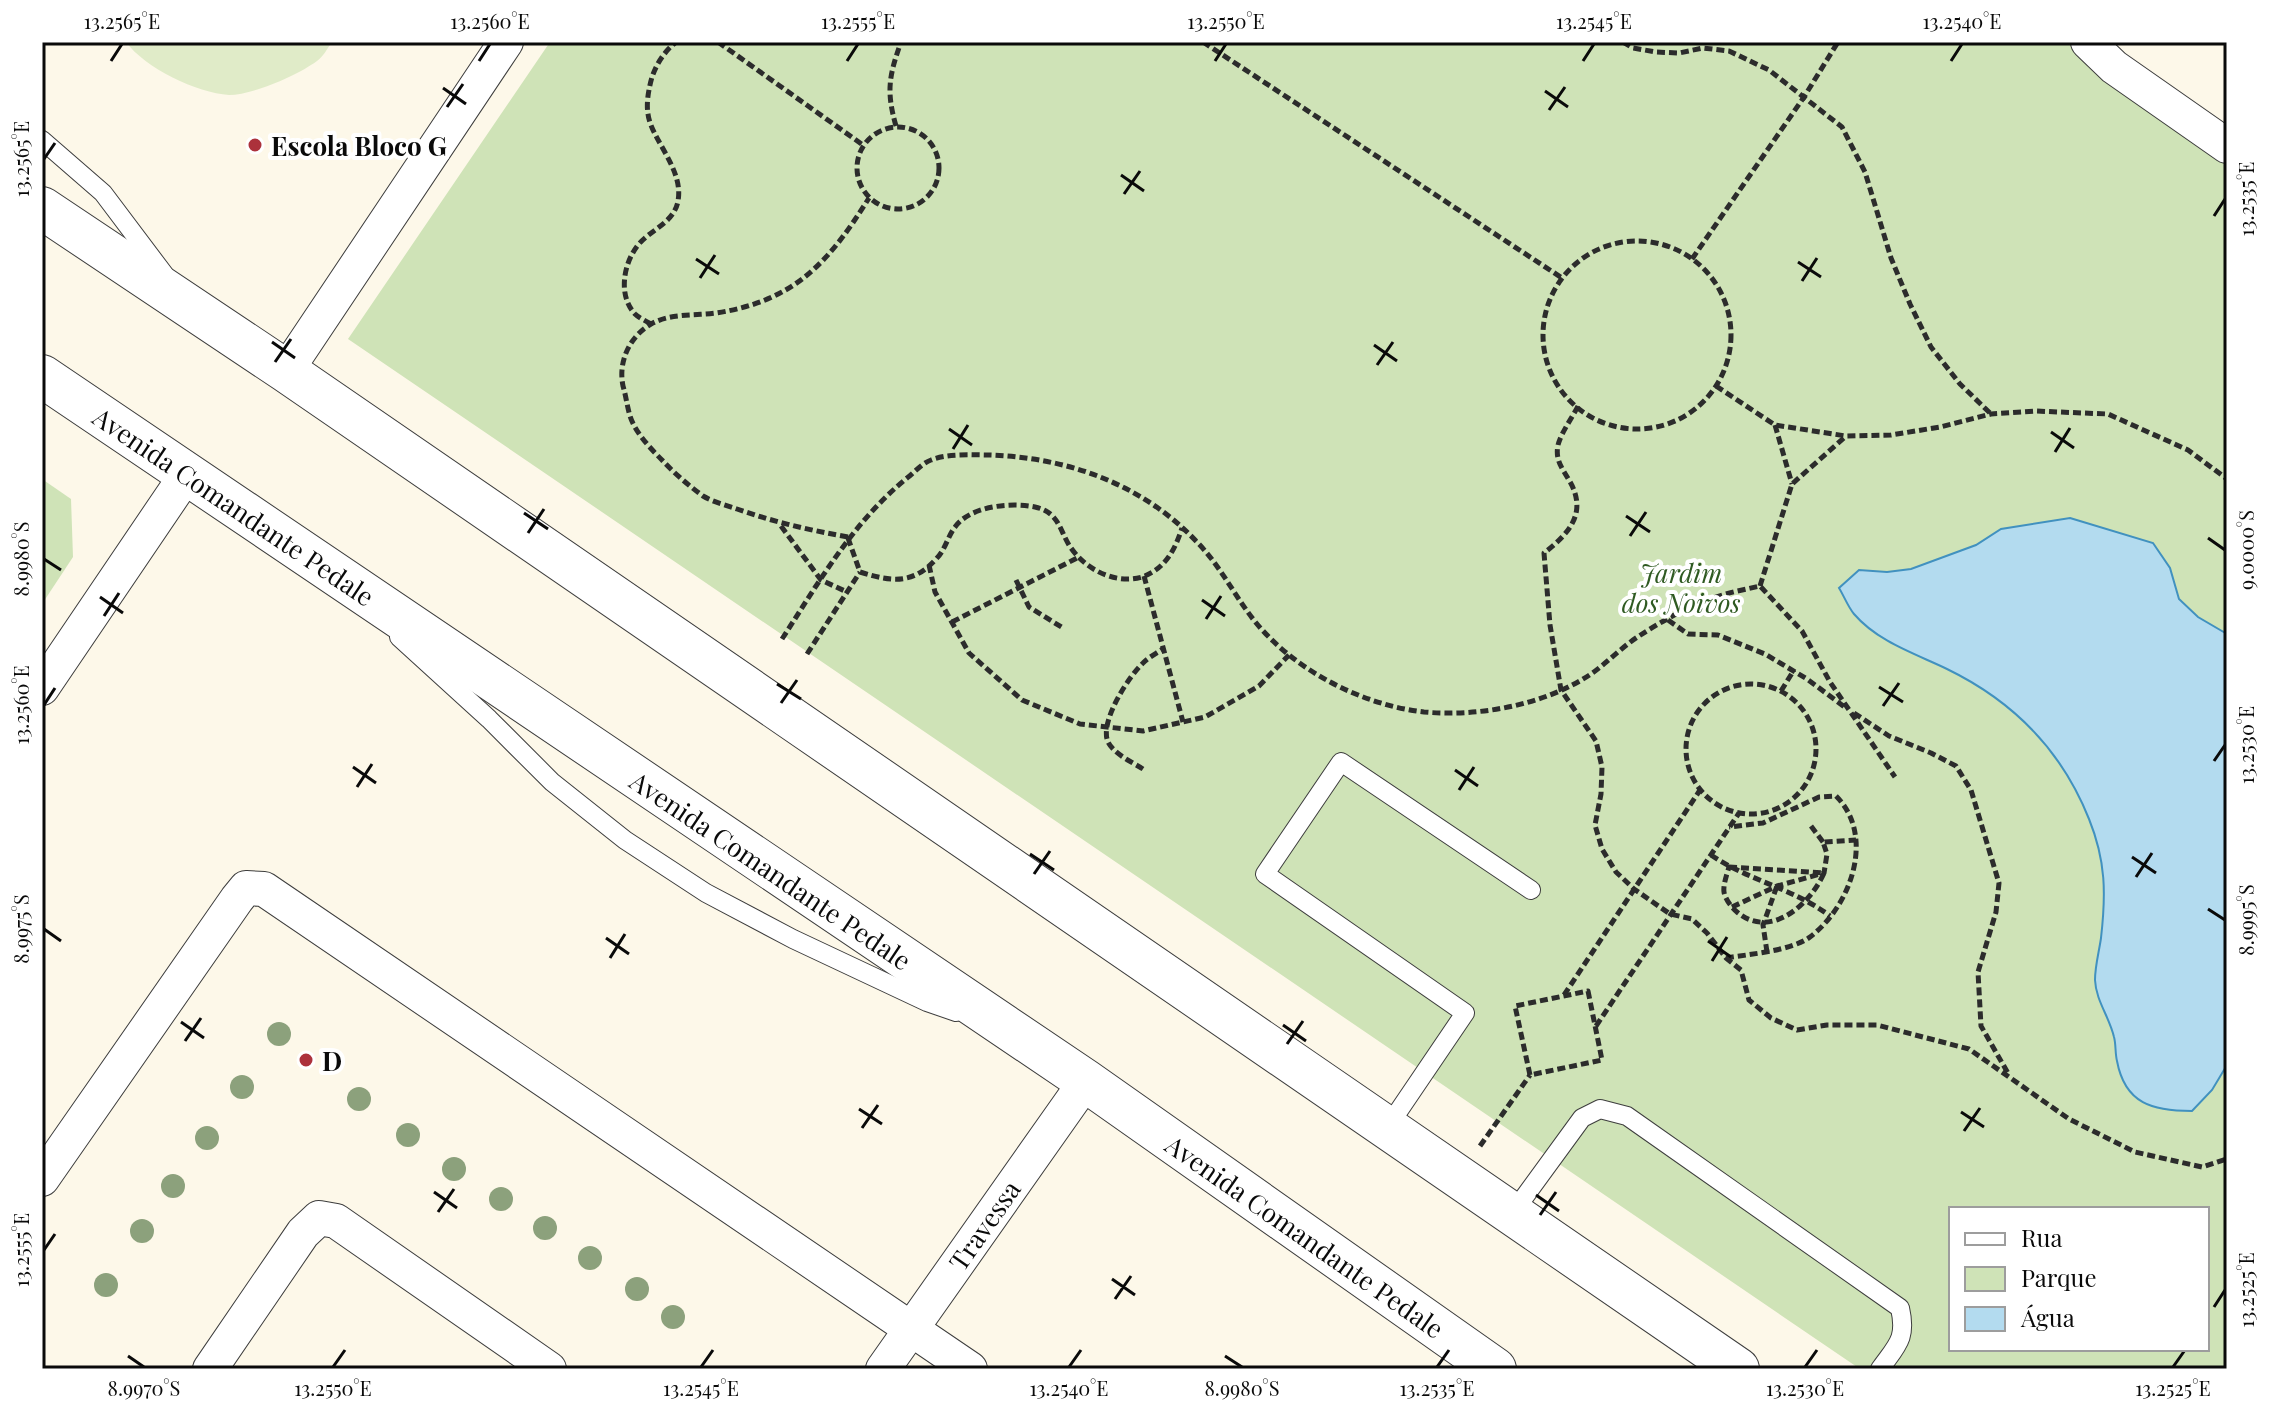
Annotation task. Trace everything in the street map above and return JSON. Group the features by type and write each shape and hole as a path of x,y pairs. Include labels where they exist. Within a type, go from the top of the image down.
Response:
{"street":[{"path":"286,371 506,42"},
{"path":"2088,42 2114,67 2227,146"},
{"path":"42,208 286,371 1738,1369"},
{"name":"Avenida Comandante Pedale","path":"42,376 1086,1081 1495,1369"},
{"path":"42,688 187,474"},
{"path":"42,1179 237,899 246,888 264,889 970,1369"},
{"name":"Travessa","path":"883,1369 1086,1081"},
{"path":"210,1369 303,1233 319,1218 336,1221 549,1369"}],"lane":[{"path":"42,140 103,193 189,308"},
{"path":"343,581 552,782 625,840 706,893 793,939 927,1002 1013,1033"},
{"path":"1387,1128 1465,1013 1265,874 1341,762 1531,890"},
{"path":"1512,1214 1582,1118 1600,1109 1627,1116 1900,1308 1903,1337 1880,1369"}],"path":[{"path":"651,324 634,313 624,293 625,272 636,247 669,220 678,201 677,179 648,116 649,88 656,63 676,42"},
{"path":"718,42 863,145"},
{"path":"896,126 889,100 891,68 901,42"},
{"path":"1203,42 1562,278"},
{"path":"1623,42 1633,48 1656,52 1679,53 1703,48 1729,51 1769,70 1842,127 1865,172 1891,258 1931,347 1960,384 1991,414"},
{"path":"1692,259 1804,97 1838,42"},
{"path":"896,126 921,134 937,154 938,180 922,202 909,208 881,206 869,198 857,172 857,158 863,145 872,135 896,126"},
{"path":"848,537 780,525 706,498 677,476 650,448 631,419 620,372 636,337 651,324 672,316 756,306 793,287 823,262 847,233 869,198"},
{"path":"1631,240 1660,243 1692,259 1712,277 1727,306 1732,339 1725,370 1708,398 1682,418 1651,428 1618,427 1588,415 1565,395 1550,370 1543,341 1545,312 1557,285 1576,262 1602,247 1631,240"},
{"path":"1716,386 1775,425 1846,436 1891,435 1991,414 2035,411 2108,414 2188,450 2227,479"},
{"path":"1578,406 1558,445 1558,465 1571,482 1578,505 1572,526 1544,553 1550,625 1561,690 1596,741 1602,767 1595,825 1602,849 1616,872 1670,914 1692,919 1707,933 1726,958 1741,970 1749,1000 1771,1018 1797,1030 1827,1025 1877,1025 1969,1049 2069,1119 2135,1152 2202,1167 2227,1159"},
{"path":"1775,425 1792,484"},
{"path":"1760,586 1792,484 1846,436"},
{"path":"782,639 848,537 897,486 930,460 971,455 1026,456 1126,486 1164,511 1198,542 1254,620 1289,655 1332,683 1376,702 1422,712 1468,713 1511,706 1561,690 1590,674 1639,636 1668,620 1708,600 1760,586"},
{"path":"860,572 884,580 913,578 938,558 956,524 977,511 1009,506 1037,507 1059,520 1070,546 1079,557 1104,575 1128,581 1153,573 1174,552 1182,527"},
{"path":"780,525 821,580 847,592"},
{"path":"848,537 860,572"},
{"path":"952,622 1079,557"},
{"path":"929,565 935,592 969,653 1022,700 1080,724 1143,731 1205,717 1259,686 1289,655"},
{"path":"807,654 860,572"},
{"path":"1144,576 1183,722"},
{"path":"1016,580 1029,607 1063,628"},
{"path":"1760,586 1802,631 1830,682 1895,777"},
{"path":"1668,620 1688,634 1718,635 1765,654 1794,670 1889,736 1956,766 1971,790 1999,883 1996,912 1978,972 1981,1026 2009,1076"},
{"path":"1143,769 1118,753 1108,741 1107,727 1113,706 1127,683 1142,663 1164,648"},
{"path":"1781,691 1794,670"},
{"path":"1741,684 1762,685 1781,691 1798,704 1810,721 1816,740 1816,761 1810,780 1795,799 1776,811 1754,815 1731,812 1710,801 1700,790 1686,763 1685,740 1692,718 1705,702 1722,690 1741,684"},
{"path":"1563,996 1700,790"},
{"path":"1726,958 1767,952 1808,938 1838,908 1855,866 1856,840 1847,807 1836,796 1819,797 1763,823 1729,827"},
{"path":"1595,1026 1739,813"},
{"path":"1729,867 1724,891 1731,907 1745,919 1763,925 1789,915 1808,900 1824,873 1827,854 1823,842 1811,826"},
{"path":"1823,842 1856,840"},
{"path":"1711,855 1729,867 1808,900 1830,916"},
{"path":"1729,867 1824,873"},
{"path":"1731,907 1777,886 1824,873"},
{"path":"1767,952 1763,925 1777,886"},
{"path":"1459,1177 1530,1075 1602,1060 1588,991 1515,1006 1530,1075"}],"green space":[{"path":"126,42 332,42 319,59 299,72 262,88 229,95 202,90 173,78 146,61"},
{"name":"Jardim dos Noivos","path":"550,42 2066,42 2227,152 2227,1369 1860,1369 348,339"},
{"path":"42,479 71,499 73,557 42,604"}],"water":[{"path":"2070,518 2153,543 2170,568 2179,599 2198,617 2227,634 2227,1065 2212,1090 2192,1111 2153,1107 2143,1102 2134,1096 2121,1075 2114,1037 2095,980 2104,907 2102,864 2095,834 2065,771 2033,730 2014,713 1971,682 1874,632 1854,614 1839,588 1859,570 1887,572 1911,569 1976,545 2001,529"}],"place":[{"name":"Escola Bloco G","path":"255,145"},
{"name":"D","path":"306,1060"}]}
